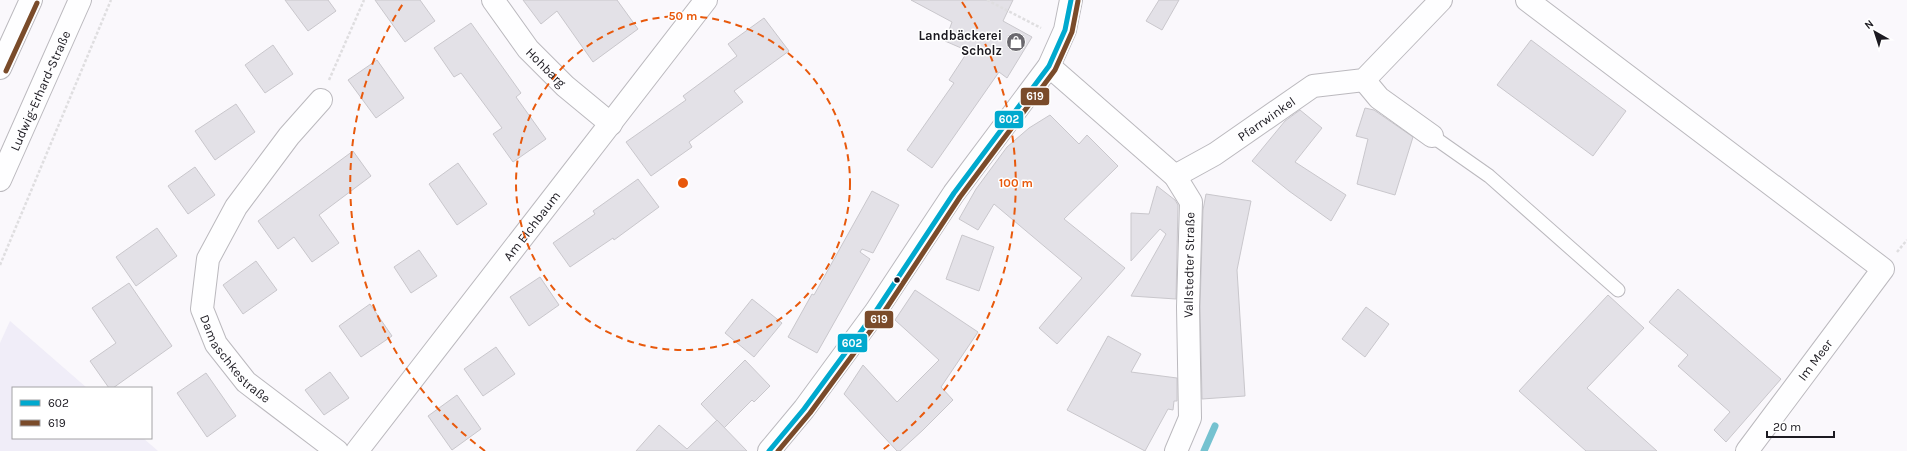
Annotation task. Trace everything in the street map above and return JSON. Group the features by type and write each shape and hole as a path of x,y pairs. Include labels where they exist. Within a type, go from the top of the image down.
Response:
{"street":[{"path":"0,68 31,0"},
{"name":"Ludwig-Erhard-Straße","path":"0,180 80,0"},
{"name":"Hohbarg","path":"493,0 528,49 565,86 610,124"},
{"name":"Am Eichbaum","path":"357,451 706,0"},
{"path":"769,451 804,409 876,311 954,193 1049,66 1065,30 1072,0"},
{"path":"1432,136 1378,98 1364,80 1441,0"},
{"name":"Im Meer","path":"1527,0 1883,269 1747,451"},
{"name":"Vallstedter Straße","path":"1049,66 1175,176 1191,202 1188,307 1190,418 1176,451"},
{"name":"Pfarrwinkel","path":"1175,176 1215,154 1312,86 1364,80"},
{"name":"Damaschkestraße","path":"321,100 289,136 236,207 208,259 202,309 216,344 246,382 337,451"}],"lane":[{"path":"1432,136 1489,176 1618,290"}],"path":[{"path":"0,265 111,0"},
{"path":"321,100 364,0"},
{"path":"987,0 1061,39"}],"shaded area":[{"path":"10,321 86,387 12,387 12,439 144,439 158,451 0,451 0,343"}],"building":[{"path":"285,0 328,0 336,11 308,31"},
{"path":"375,0 420,0 435,21 405,42"},
{"path":"523,0 617,0 638,29 593,62 557,11 541,24"},
{"path":"911,0 1013,0 1003,21 1032,37 1007,78 999,72 932,168 907,150 954,83 949,80 968,51 945,41 952,22"},
{"path":"1159,0 1179,0 1162,30 1146,21"},
{"path":"764,18 789,51 734,91 743,102 689,142 692,147 651,176 626,142 686,100 683,96 737,56 728,44"},
{"path":"471,23 521,93 516,97 546,139 513,162 493,134 502,128 461,73 454,77 434,48"},
{"path":"1531,40 1626,111 1593,156 1497,85"},
{"path":"273,45 293,74 265,93 245,65"},
{"path":"377,60 404,98 376,118 348,80"},
{"path":"236,104 255,132 215,160 195,131"},
{"path":"1365,108 1374,110 1413,137 1395,195 1357,184 1368,139 1356,136"},
{"path":"1300,110 1322,128 1295,162 1346,195 1331,221 1289,191 1252,161 1285,121"},
{"path":"1050,115 1079,144 1087,135 1118,166 1064,219 1125,268 1057,344 1039,328 1082,278 994,204 978,230 959,219 976,189 1007,147 1029,128"},
{"path":"353,151 371,176 319,215 339,243 312,262 294,237 278,249 258,221"},
{"path":"458,163 487,204 457,225 429,184"},
{"path":"195,167 215,195 188,214 168,186"},
{"path":"638,179 659,207 614,240 613,238 570,267 553,243 595,214 593,211"},
{"path":"1157,186 1175,200 1178,205 1176,299 1131,296 1166,234 1160,229 1131,261 1131,213 1149,214"},
{"path":"872,191 899,205 873,253 862,249 860,252 870,259 817,353 788,337 812,294 814,295"},
{"path":"1206,194 1251,201 1237,270 1245,396 1202,399 1200,307 1203,210"},
{"path":"157,228 177,256 136,286 116,257"},
{"path":"962,235 994,247 979,291 946,279"},
{"path":"419,250 437,276 411,293 394,267"},
{"path":"256,261 277,290 243,314 223,285"},
{"path":"540,277 559,305 529,326 510,297"},
{"path":"129,283 172,346 114,387 108,387 90,361 116,343 92,308"},
{"path":"1678,289 1781,379 1726,442 1714,430 1730,412 1678,366 1688,355 1649,322"},
{"path":"915,290 978,332 941,387 953,400 900,451 897,451 844,394 863,365 897,402 939,360 895,320"},
{"path":"1608,295 1644,328 1587,388 1657,451 1586,451 1519,391"},
{"path":"752,299 782,323 754,357 725,333"},
{"path":"370,304 392,336 361,357 339,326"},
{"path":"1366,307 1389,324 1365,357 1342,339"},
{"path":"1108,336 1141,354 1131,372 1177,378 1177,401 1174,401 1173,410 1168,409 1145,451 1067,410"},
{"path":"496,347 515,374 483,396 464,369"},
{"path":"745,360 770,386 754,402 752,400 724,428 701,404"},
{"path":"330,372 349,398 324,415 305,390"},
{"path":"206,373 236,416 207,437 177,393"},
{"path":"457,395 481,429 452,450 428,416"},
{"path":"717,420 747,451 636,451 659,425 687,449"}],"waterway":[{"path":"1204,451 1215,426"}],"transit line":[{"name":"602","path":"769,451 804,409 876,311 954,193 1049,66 1065,30 1071,0"},
{"name":"619","path":"778,451 810,413 882,315 960,197 1055,70 1072,32 1078,1"},
{"name":"619","path":"6,71 37,3"}],"place":[{"name":"Landbäckerei Scholz","path":"1016,42"}]}
